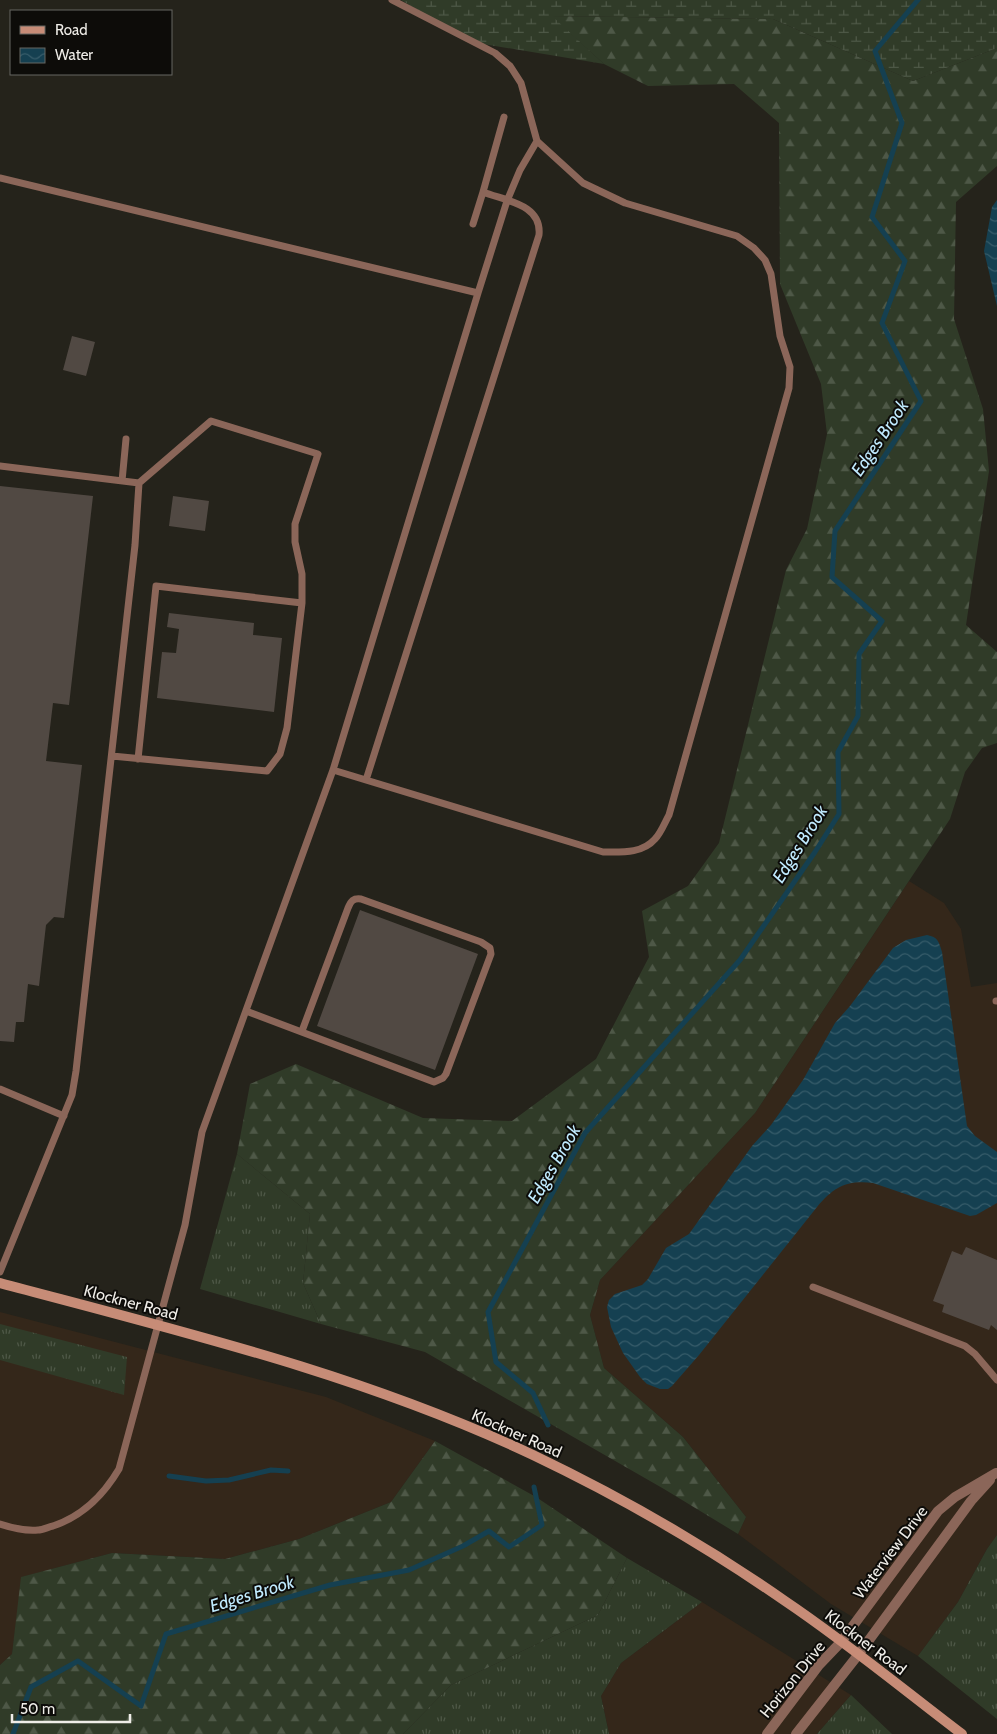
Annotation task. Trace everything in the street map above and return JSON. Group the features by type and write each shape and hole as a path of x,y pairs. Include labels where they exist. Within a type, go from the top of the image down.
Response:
{"main road":[{"name":"Klockner Road","path":"0,1283 297,1364 487,1434 534,1455 728,1562 788,1603 962,1734"}],"street":[{"name":"Waterview Drive","path":"841,1642 938,1511 955,1497 997,1472"},
{"name":"Waterview Drive","path":"858,1655 971,1501 997,1472"},
{"name":"Horizon Drive","path":"767,1734 819,1665 841,1642"},
{"path":"796,1734 858,1655"}],"lane":[{"path":"333,770 603,852 624,853 641,849 656,839 669,815 789,388 790,367 780,336 771,274 765,260 754,248 737,236 625,203 582,183 536,141 521,84 510,66 495,53 392,0"},
{"path":"473,224 504,117"},
{"path":"0,1524 11,1528 39,1530 65,1522 89,1507 103,1494 119,1470 185,1225 202,1132 333,770 507,201 520,170 536,141"},
{"path":"0,178 478,293"},
{"path":"366,780 539,235 540,225 536,216 528,208 483,192"},
{"path":"0,1272 72,1095 112,756 135,545 139,483 211,421 318,454 295,524 295,542 302,574 302,603 287,728 280,754 267,772 112,756"},
{"path":"122,480 126,439"},
{"path":"0,466 139,483"},
{"path":"138,759 156,586 302,603"},
{"path":"246,1011 434,1082 440,1080 446,1074 491,954 490,948 481,942 356,898 351,902 302,1031"},
{"path":"0,1089 64,1116"},
{"path":"812,1288 965,1346 975,1354 997,1380"}],"shaded area":[{"path":"909,881 944,903 961,929 971,987 997,983 997,1535 987,1549 958,1602 918,1656 831,1604 738,1534 746,1517 683,1437 604,1368 590,1315 600,1280 755,1113"},
{"path":"0,1312 326,1397 435,1441 391,1502 299,1539 225,1559 112,1553 22,1577 12,1654 0,1665"},
{"path":"702,1602 851,1695 817,1734 609,1734 601,1696 621,1663"}],"green space":[{"path":"401,0 997,0 997,48 913,81 773,19 552,16 604,64 471,42"},
{"path":"551,16 773,19 913,81 997,48 997,166 956,202 954,319 983,409 989,471 966,625 997,652 997,743 982,748 965,772 950,819 755,1113 600,1280 590,1315 604,1368 683,1437 746,1517 738,1534 664,1489 425,1352 321,1324 303,1283 310,1214 237,1154 250,1084 296,1064 423,1118 512,1121 596,1059 649,957 642,911 688,886 719,843 786,570 807,529 827,434 821,384 780,284 779,123 734,84 648,86 604,64"},
{"path":"237,1154 310,1214 303,1283 321,1324 200,1289"},
{"path":"0,1324 127,1357 124,1395 0,1360"},
{"path":"435,1441 536,1497 627,1558 598,1615 451,1685 403,1734 0,1734 0,1665 12,1654 21,1577 112,1553 225,1559 299,1539 391,1502"},
{"path":"997,1535 997,1719 918,1656 958,1602 987,1549"},
{"path":"627,1558 702,1602 621,1663 601,1696 609,1734 403,1734 451,1685 598,1615"},
{"path":"851,1695 892,1734 817,1734"}],"water":[{"path":"997,200 997,306 984,251 992,207"},
{"path":"927,935 934,937 938,941 942,952 967,1126 975,1136 997,1152 997,1203 976,1215 970,1216 873,1183 864,1182 841,1186 829,1194 817,1207 672,1386 668,1389 660,1389 647,1384 623,1353 611,1327 607,1307 609,1300 615,1294 642,1285 648,1279 666,1248 689,1234 752,1146 771,1125 803,1080 835,1023 893,948 906,940"}],"building":[{"path":"72,336 95,342 86,376 63,370"},
{"path":"0,486 93,496 69,705 53,703 46,761 82,765 64,918 54,917 46,925 39,986 28,984 24,1022 16,1022 14,1042 0,1041"},
{"path":"173,496 209,501 205,531 169,526"},
{"path":"169,613 254,623 253,635 282,638 274,712 157,698 162,652 176,653 179,629 167,627"},
{"path":"360,910 478,954 435,1070 317,1026"},
{"path":"966,1247 997,1260 997,1330 991,1325 989,1330 942,1312 944,1305 933,1301 952,1251 962,1255"}],"waterway":[{"name":"Edges Brook","path":"548,1425 533,1393 496,1362 488,1312 585,1133 740,960 839,814 838,752 858,716 859,654 882,621 832,577 835,531 921,401 882,323 905,261 872,217 902,123 875,51 918,0"},
{"path":"169,1476 206,1481 229,1480 271,1470 288,1471"},
{"name":"Edges Brook","path":"13,1734 31,1687 78,1661 141,1706 166,1634 330,1585 409,1570 463,1546 489,1531 509,1547 542,1525 534,1487"}]}
